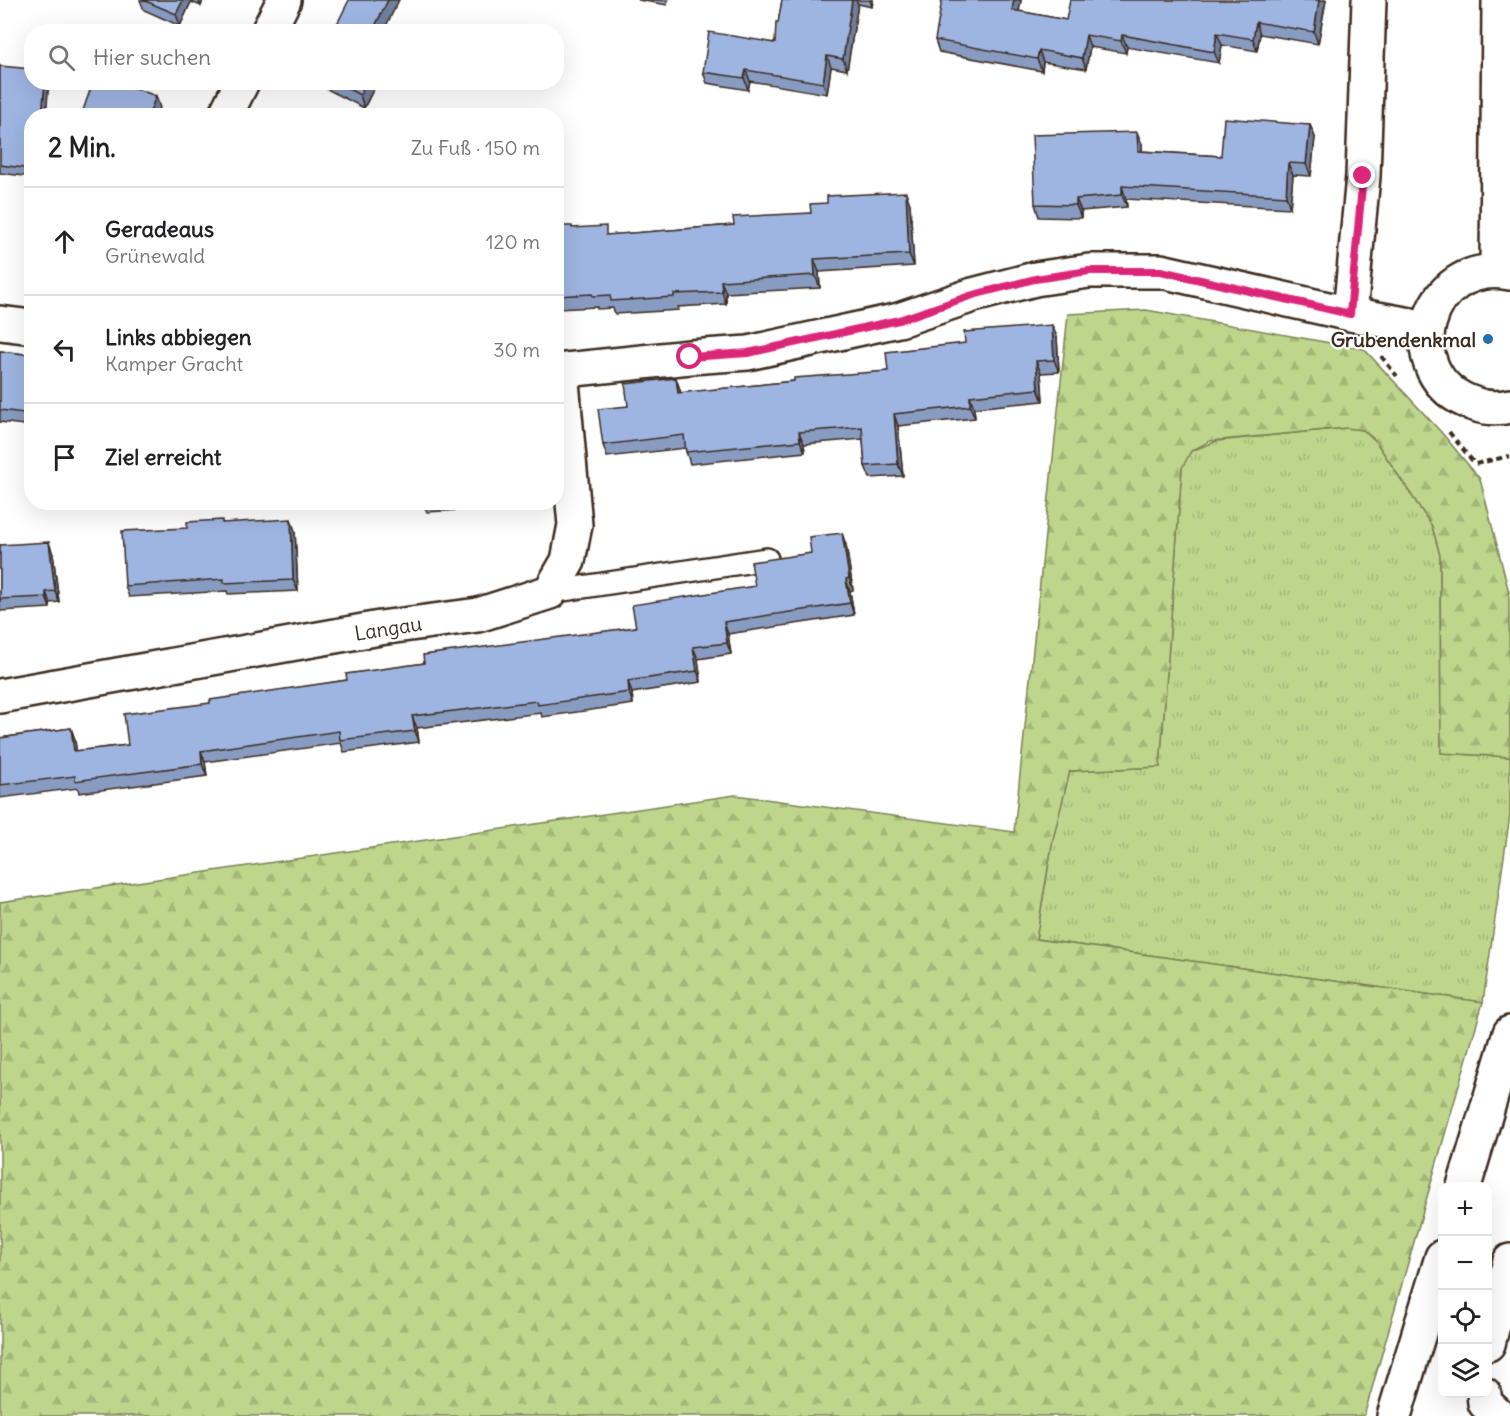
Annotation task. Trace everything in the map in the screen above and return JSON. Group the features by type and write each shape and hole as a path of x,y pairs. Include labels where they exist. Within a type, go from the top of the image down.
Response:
{"street":[{"path":"272,24 284,0"},
{"path":"1350,314 1363,176 1370,0"},
{"path":"1499,0 1504,271 1478,272 1459,280 1444,292 1433,309 1427,328 1427,350 1433,371 1446,388 1464,400 1509,413"},
{"path":"229,108 238,90"},
{"path":"564,370 748,353 899,320 973,295 1035,279 1089,271 1161,271 1350,314 1427,328"},
{"path":"0,323 24,326"},
{"path":"550,592 568,561 575,525 564,419"},
{"name":"Langau","path":"0,696 380,628 478,615 550,592"},
{"path":"1465,1182 1510,1033"},
{"path":"1492,1329 1510,1261"},
{"path":"1394,1416 1438,1273"},
{"path":"1484,1398 1485,1403 1498,1416"}],"lane":[{"path":"550,592 767,559"}],"green space":[{"path":"1146,310 1364,349 1441,432 1480,479 1509,592 1510,757 1441,753 1440,555 1432,526 1375,440 1363,430 1346,428 1210,441 1191,451 1182,468 1160,767 1070,771 1053,839 1036,939 1483,1002 1364,1416 0,1416 0,902 735,795 1014,832 1068,314"},
{"path":"1346,428 1363,430 1375,440 1432,526 1440,555 1441,753 1510,757 1510,815 1483,1002 1036,939 1053,839 1069,771 1160,767 1182,467 1191,451 1217,441"}],"building":[{"path":"143,0 183,0 176,14"},
{"path":"349,0 388,0 376,24 337,24"},
{"path":"782,0 852,0 843,59 827,56 823,83 746,70 744,78 703,72 709,32 775,43 776,22 778,23"},
{"path":"942,0 1014,0 1012,10 1066,20 1070,0 1319,0 1314,32 1256,22 1253,39 1217,33 1214,52 1122,35 1121,41 1086,35 1082,58 1039,50 1037,59 935,40"},
{"path":"0,66 24,68 24,90 44,90 43,108 24,108 24,168 0,165"},
{"path":"90,90 140,90 156,96 151,108 84,108"},
{"path":"350,90 362,90 360,95"},
{"path":"1224,118 1310,125 1306,164 1288,163 1286,196 1122,186 1122,195 1076,199 1076,205 1035,204 1032,135 1137,132 1138,151 1221,156"},
{"path":"906,192 909,254 814,259 815,275 721,281 722,292 674,294 674,297 611,301 610,295 564,296 564,226 572,226 572,228 606,226 606,235 734,225 733,217 811,213 810,204 827,203 827,196"},
{"path":"1052,325 1054,360 1036,361 1038,389 970,396 970,406 894,414 898,464 865,466 862,427 799,432 800,441 686,452 684,435 603,445 598,409 628,406 625,384 676,378 678,393 794,381 794,378 888,371 886,352 965,343 964,332"},
{"path":"0,351 24,354 24,413 0,410"},
{"path":"291,519 293,580 224,583 224,579 125,586 122,531 187,528 187,522 222,520 222,523"},
{"path":"842,533 849,578 846,579 850,603 724,622 727,643 693,647 697,671 628,681 629,692 538,705 537,701 412,716 415,731 340,740 339,731 201,751 202,764 75,781 75,776 0,785 0,738 71,728 74,751 128,745 124,714 210,703 210,700 347,680 346,674 424,663 423,655 636,627 632,605 755,586 751,562 811,553 809,537"},
{"path":"49,542 55,591 46,592 46,597 0,599 0,545"}],"place":[{"name":"Grubendenkmal","path":"1488,339"}],"route":[{"path":"690,357 748,353 899,320 973,295 1035,279 1089,271 1161,271 1350,314 1363,176"}]}
